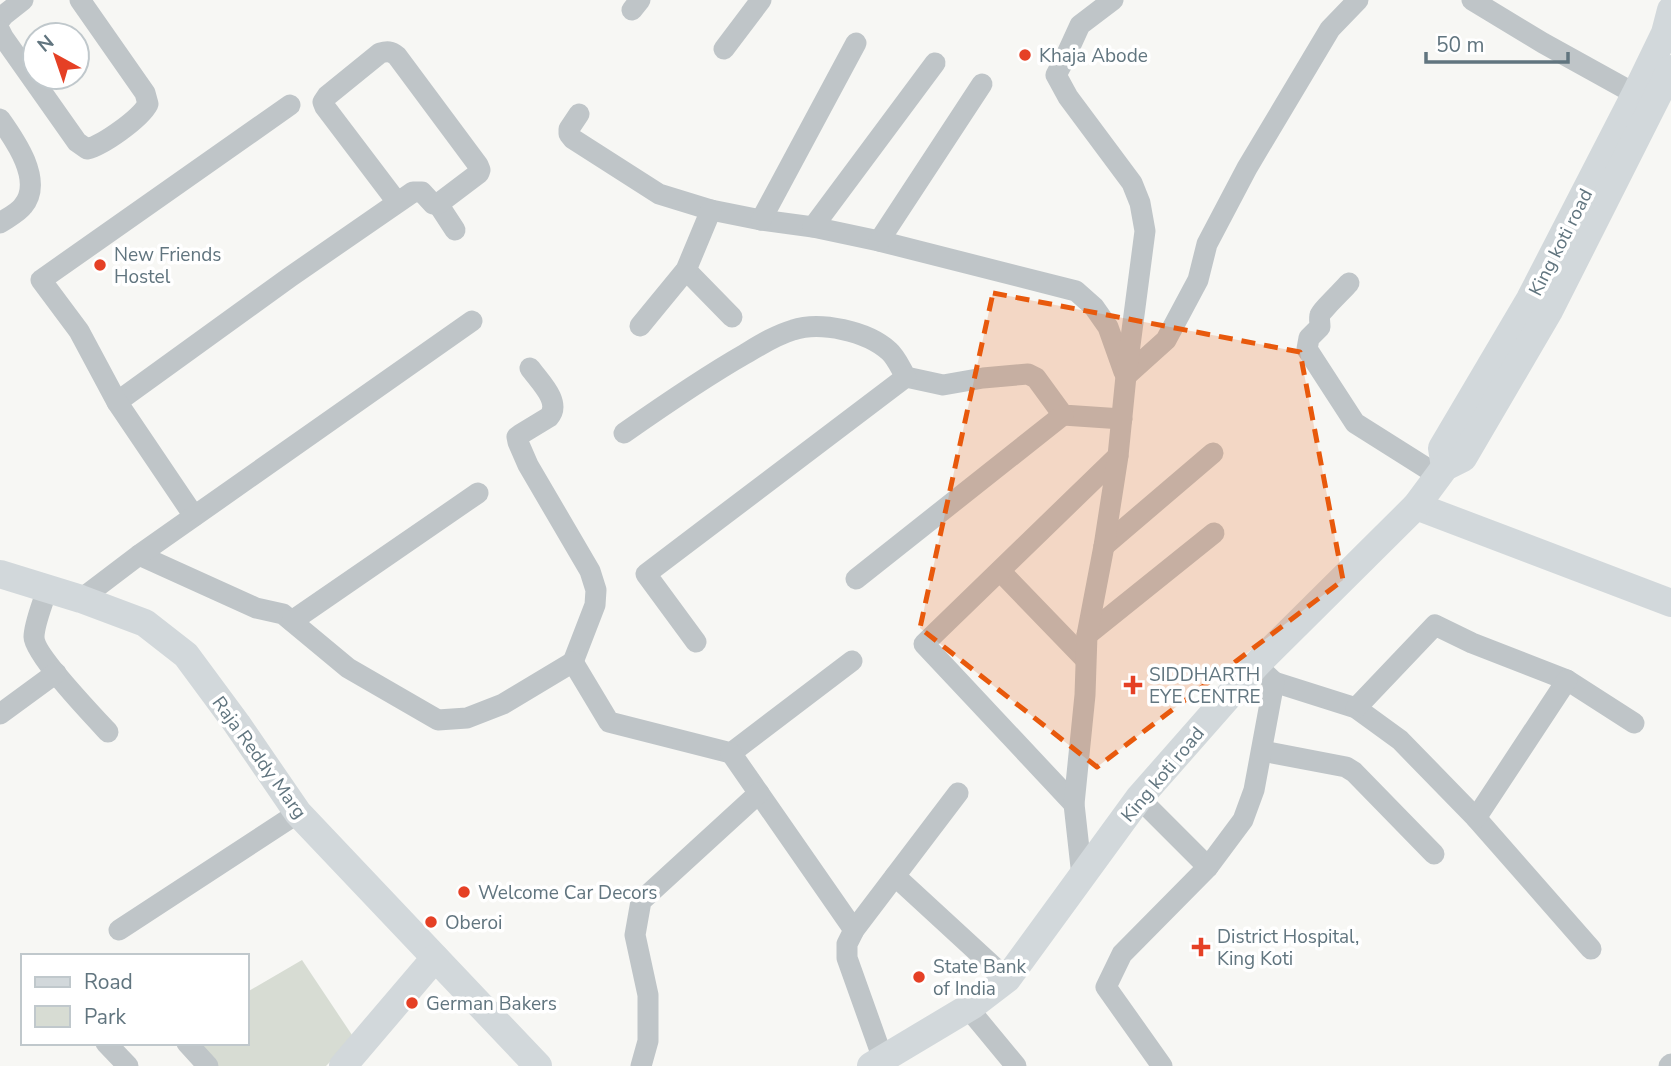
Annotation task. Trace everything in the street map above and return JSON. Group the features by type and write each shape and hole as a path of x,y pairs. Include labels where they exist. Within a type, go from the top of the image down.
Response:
{"street":[{"path":"0,20 23,0"},
{"path":"0,31 77,142 87,149 97,146 143,113 148,104 145,93 80,0"},
{"path":"724,49 761,0"},
{"path":"1082,876 1074,804 1085,695 1087,635 1118,456 1145,231 1140,203 1132,183 1068,97 1056,75 1088,7 1113,0"},
{"path":"1126,376 1166,340 1198,280 1208,244 1247,168 1330,29 1358,0"},
{"path":"1472,0 1645,99"},
{"name":"King koti road","path":"1645,99 1669,26"},
{"path":"761,220 856,43"},
{"path":"117,402 413,191 422,192 433,204 438,204 480,173 480,168 397,56 385,51 323,102 397,202"},
{"path":"813,227 935,63"},
{"name":"King koti road","path":"877,1062 968,1008 1007,979 1139,798 1265,674 1416,506 1442,472 1442,449 1645,99 1671,69"},
{"path":"878,240 982,84"},
{"path":"194,516 117,402 79,331 41,280 290,105"},
{"path":"579,114 569,129 573,139 659,194 711,210 878,240 1076,291 1094,307 1108,327 1126,376"},
{"path":"0,119 16,142 27,165 31,189 23,206 0,223"},
{"path":"438,204 455,230"},
{"path":"640,326 685,270 711,210"},
{"path":"685,270 733,317"},
{"path":"1349,283 1323,309 1319,316 1320,327 1309,338 1307,349 1355,423 1442,472"},
{"path":"81,598 472,321"},
{"path":"624,433 709,374 770,340 794,329 817,327 843,329 873,339 890,352 906,377 943,385 1028,374 1036,378 1063,415"},
{"path":"139,555 256,608 283,614 348,668 438,720 467,718 503,704 573,662 595,605 596,590 590,571 528,465 518,442 517,437 549,417 554,409 551,398 530,368"},
{"path":"696,642 646,574 906,377"},
{"path":"856,579 1063,415 1122,418"},
{"path":"1104,546 1213,453"},
{"path":"1074,804 925,643 1118,456"},
{"path":"292,621 478,493"},
{"path":"1416,506 1671,603"},
{"path":"1087,635 1214,533"},
{"path":"1000,571 1086,659"},
{"name":"Raja Reddy Marg","path":"0,574 81,598 145,623 186,655 298,813 538,1066"},
{"path":"47,589 34,637 35,644 56,673 108,732"},
{"path":"1356,708 1435,625 1472,643 1567,680 1634,723"},
{"path":"731,753 852,661"},
{"path":"573,662 609,722 731,753 854,930"},
{"path":"0,714 56,673"},
{"path":"1162,1066 1106,987 1122,954 1208,867 1243,820 1255,790 1262,751 1265,674 1356,708 1400,740 1476,818 1591,949"},
{"path":"1476,818 1567,680"},
{"path":"1262,751 1339,765 1354,772 1434,854"},
{"path":"640,1066 648,1041 648,995 635,935 641,901 759,793"},
{"path":"877,1062 847,958 847,944 854,930 958,793"},
{"path":"1139,798 1208,867"},
{"path":"119,930 298,813"},
{"path":"895,876 1007,979"},
{"path":"343,1066 435,958"},
{"path":"968,1008 1016,1066"},
{"path":"108,1045 128,1066"},
{"path":"189,1045 208,1066"}],"highlighted area":[{"path":"993,293 1300,352 1343,580 1097,767 920,628"}],"green space":[{"path":"302,960 354,1038 326,1066 202,1066 186,1045 248,1045 248,991"}],"place":[{"name":"Khaja Abode","path":"1025,55"},
{"name":"New Friends Hostel","path":"100,265"},
{"name":"SIDDHARTH EYE CENTRE","path":"1133,685"},
{"name":"Welcome Car Decors","path":"464,892"},
{"name":"Oberoi","path":"431,922"},
{"name":"District Hospital, King Koti","path":"1201,947"},
{"name":"State Bank of India","path":"919,977"},
{"name":"German Bakers","path":"412,1003"}]}
